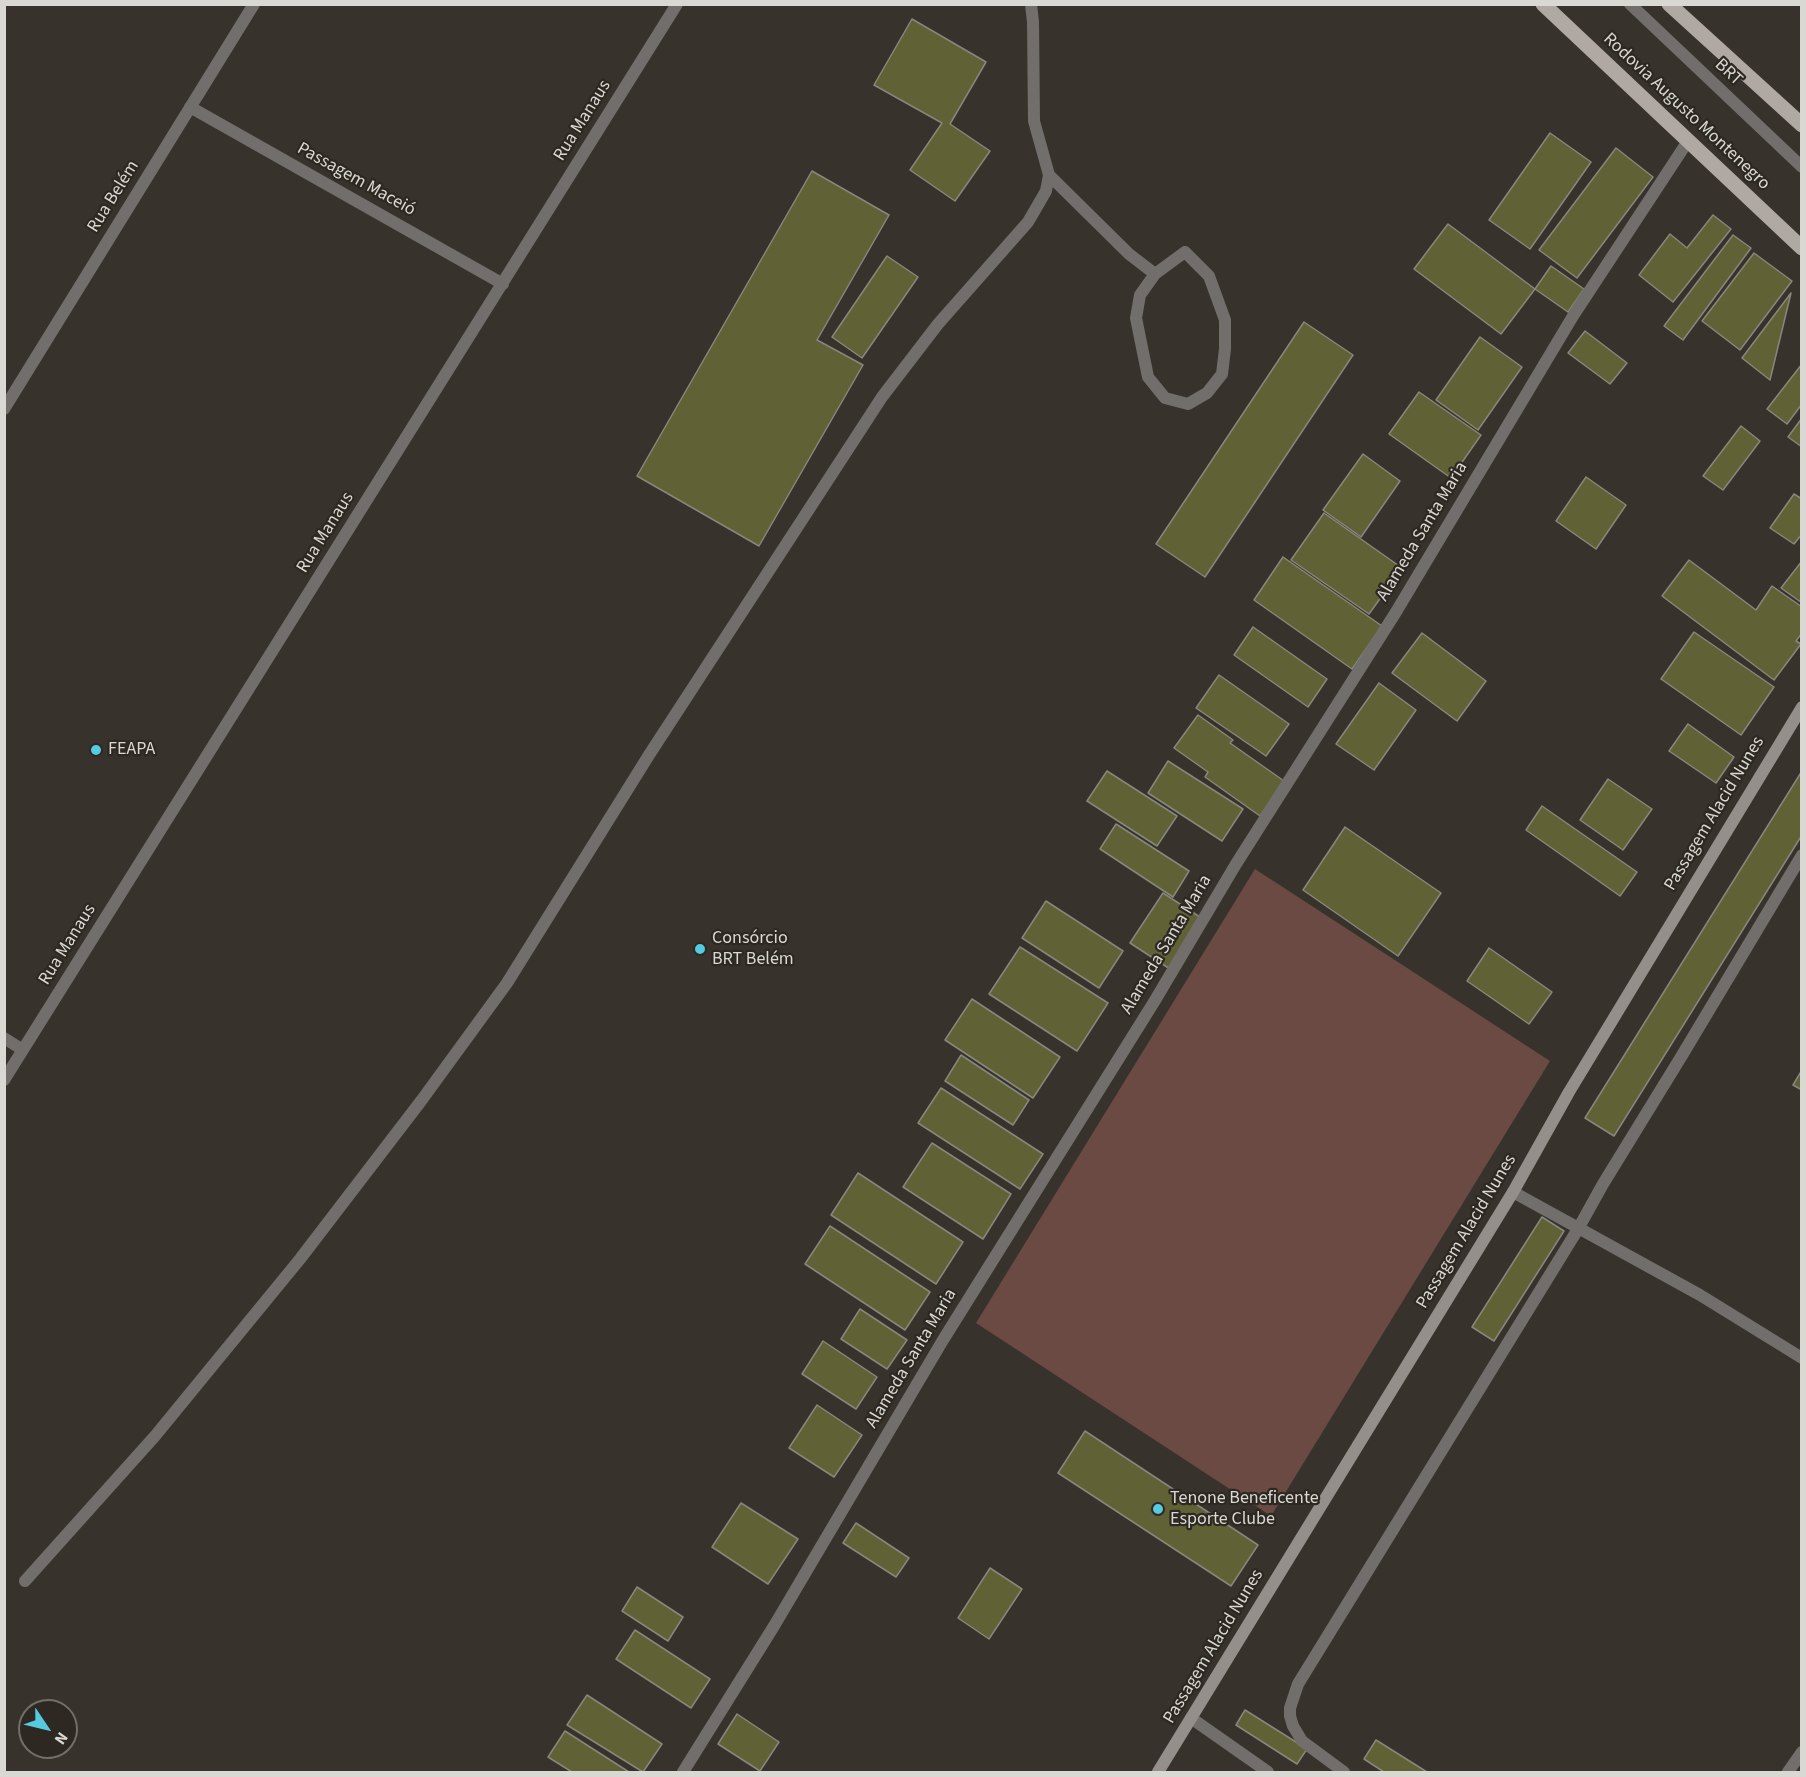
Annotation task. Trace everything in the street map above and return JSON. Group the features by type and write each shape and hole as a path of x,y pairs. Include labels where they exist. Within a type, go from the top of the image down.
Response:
{"main road":[{"name":"Rodovia Augusto Montenegro","path":"1543,4 1802,248"},
{"path":"1669,4 1802,125"},
{"name":"Passagem Alacid Nunes","path":"1158,1773 1513,1192 1569,1092 1802,707"}],"street":[{"name":"Rua Belém","path":"4,409 254,4"},
{"name":"Rua Manaus","path":"4,1080 677,4"},
{"path":"25,1581 155,1436 300,1259 428,1092 507,983 649,755 882,397 938,324 1022,231 1046,191 1048,175 1034,121 1031,4"},
{"name":"BRT","path":"1630,4 1802,167"},
{"name":"Passagem Maceió","path":"190,107 503,284"},
{"name":"Alameda Santa Maria","path":"683,1773 780,1616 943,1340 1141,1022 1236,864 1396,612 1574,316 1688,141"},
{"path":"1048,175 1130,254 1155,274"},
{"path":"1185,252 1209,276 1225,320 1222,374 1207,393 1188,404 1165,398 1148,376 1136,318 1140,296 1155,274 1185,252"},
{"path":"1344,1773 1302,1741 1293,1726 1290,1708 1298,1684 1578,1229 1802,855"},
{"path":"4,1038 23,1050"},
{"path":"1513,1192 1700,1295 1802,1358"},
{"path":"1191,1718 1268,1773"},
{"path":"1788,1773 1802,1752"}],"shaded area":[{"path":"1255,869 1550,1061 1271,1516 976,1323"}],"building":[{"path":"912,19 986,62 950,124 990,151 955,201 910,170 942,123 874,85"},
{"path":"1550,133 1591,162 1530,249 1489,220"},
{"path":"1616,148 1653,177 1577,278 1539,250"},
{"path":"812,171 889,215 817,340 863,365 759,546 637,476"},
{"path":"1713,215 1731,229 1673,302 1639,275 1670,234 1687,248"},
{"path":"1448,224 1535,289 1501,334 1414,269"},
{"path":"1733,235 1751,248 1683,340 1664,326"},
{"path":"1754,253 1792,281 1740,350 1702,321"},
{"path":"887,256 918,277 862,358 832,337"},
{"path":"1551,266 1584,289 1568,312 1535,289"},
{"path":"1791,293 1770,380 1742,358"},
{"path":"1304,322 1353,355 1205,577 1156,544"},
{"path":"1585,331 1627,363 1610,384 1568,353"},
{"path":"1480,337 1522,367 1478,430 1436,400"},
{"path":"1802,364 1802,404 1787,424 1767,409"},
{"path":"1419,392 1481,435 1451,478 1389,434"},
{"path":"1802,418 1802,447 1788,437"},
{"path":"1741,426 1760,441 1723,490 1703,476"},
{"path":"1363,454 1400,481 1361,537 1323,510"},
{"path":"1586,477 1626,505 1596,549 1556,521"},
{"path":"1794,494 1802,499 1802,534 1794,544 1770,528"},
{"path":"1324,513 1402,568 1369,614 1291,560"},
{"path":"1283,557 1382,626 1352,669 1254,600"},
{"path":"1689,560 1756,610 1772,586 1802,607 1802,633 1796,641 1801,644 1774,680 1662,596"},
{"path":"1802,561 1802,603 1781,588"},
{"path":"1253,627 1327,679 1308,707 1234,655"},
{"path":"1694,632 1774,687 1741,735 1661,679"},
{"path":"1422,633 1486,681 1457,721 1392,673"},
{"path":"1219,675 1289,724 1266,756 1196,708"},
{"path":"1379,683 1416,710 1374,770 1336,744"},
{"path":"1198,715 1233,740 1230,743 1284,781 1260,816 1205,777 1208,772 1174,748"},
{"path":"1688,724 1734,757 1716,783 1669,751"},
{"path":"1168,761 1243,809 1222,841 1148,793"},
{"path":"1107,771 1177,816 1157,846 1087,801"},
{"path":"1802,771 1802,835 1614,1136 1585,1118"},
{"path":"1608,779 1652,809 1623,850 1580,820"},
{"path":"1542,806 1637,872 1620,896 1526,830"},
{"path":"1116,824 1189,871 1173,897 1100,849"},
{"path":"1345,827 1441,893 1398,956 1303,890"},
{"path":"1163,893 1203,919 1170,969 1130,943"},
{"path":"1046,901 1123,951 1099,988 1022,938"},
{"path":"1020,947 1108,1003 1077,1051 989,994"},
{"path":"1489,948 1552,992 1529,1024 1467,981"},
{"path":"972,999 1060,1057 1033,1098 945,1040"},
{"path":"961,1055 1029,1100 1013,1125 945,1081"},
{"path":"1802,1070 1802,1090 1793,1085"},
{"path":"941,1088 1043,1154 1020,1189 918,1123"},
{"path":"932,1143 1011,1194 983,1239 903,1187"},
{"path":"858,1173 963,1242 936,1284 831,1215"},
{"path":"1542,1217 1564,1231 1494,1341 1472,1327"},
{"path":"830,1226 930,1292 905,1330 805,1264"},
{"path":"860,1309 907,1340 887,1369 841,1339"},
{"path":"823,1341 877,1377 856,1409 802,1374"},
{"path":"817,1405 862,1435 834,1477 789,1448"},
{"name":"Tenone Beneficente Esporte Clube","path":"1085,1431 1258,1545 1231,1586 1058,1473"},
{"path":"741,1503 798,1539 768,1584 712,1547"},
{"path":"856,1523 909,1558 896,1577 843,1543"},
{"path":"990,1568 1022,1589 989,1639 958,1618"},
{"path":"637,1587 683,1617 668,1641 622,1611"},
{"path":"635,1630 710,1679 691,1708 616,1659"},
{"path":"587,1695 662,1744 643,1772 567,1725"},
{"path":"1245,1710 1307,1749 1297,1764 1236,1725"},
{"path":"737,1714 779,1742 760,1771 718,1744"},
{"path":"565,1731 629,1772 572,1772 548,1757"},
{"path":"1376,1740 1427,1772 1384,1772 1364,1759"}],"place":[{"name":"FEAPA","path":"96,750"},
{"name":"Consórcio BRT Belém","path":"700,949"},
{"name":"Tenone Beneficente Esporte Clube","path":"1158,1509"}]}
